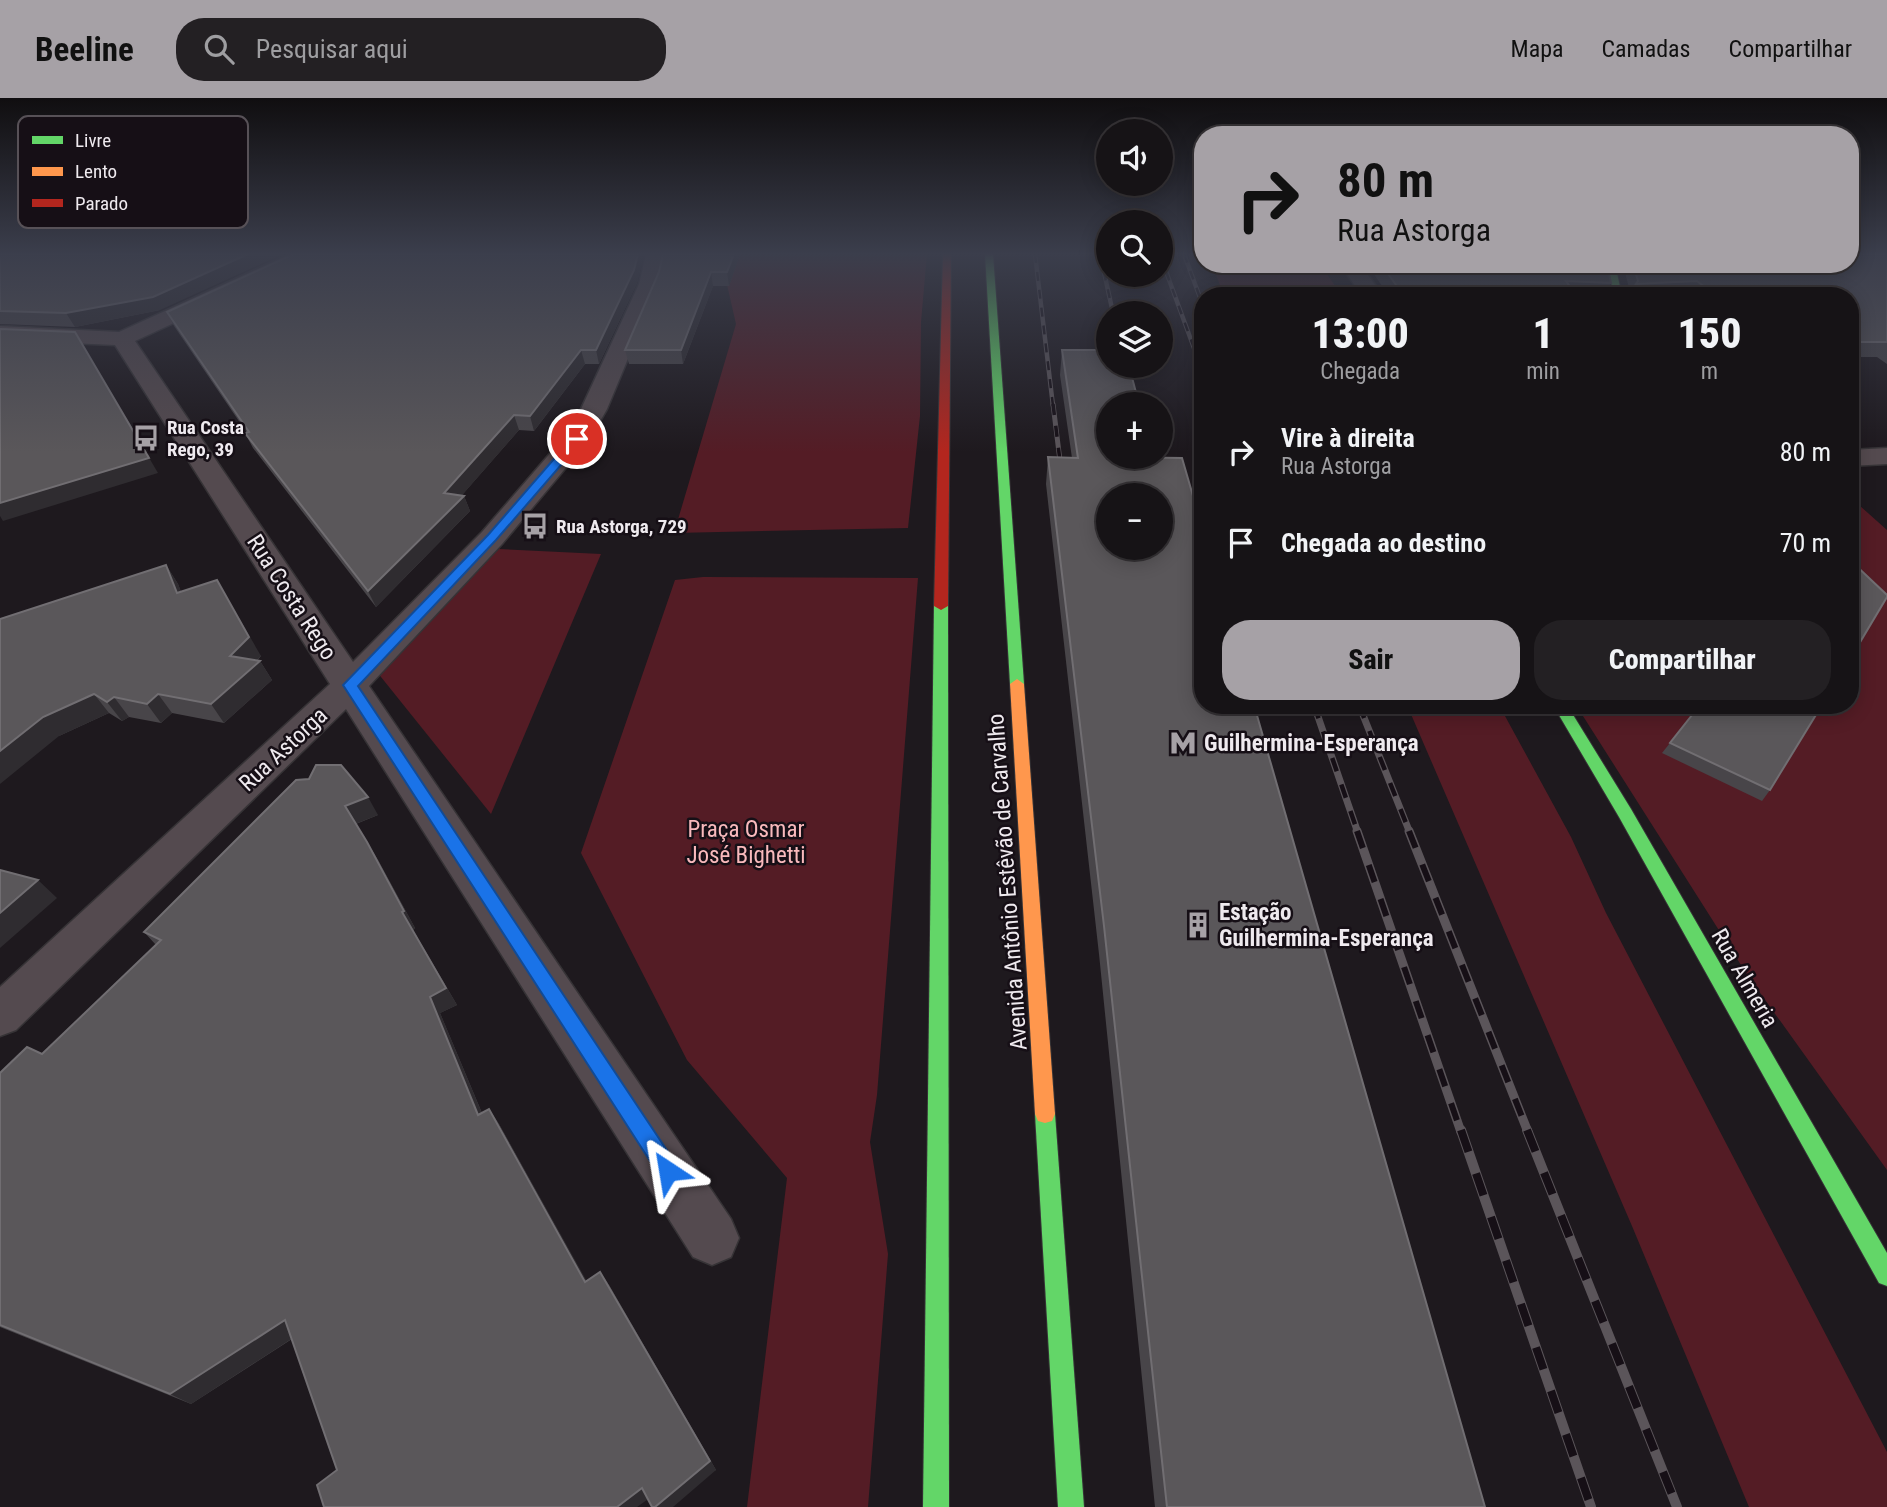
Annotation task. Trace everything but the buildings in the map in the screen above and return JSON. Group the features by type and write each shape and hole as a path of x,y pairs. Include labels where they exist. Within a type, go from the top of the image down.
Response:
{"main road":[{"path":"936,1507 938,825 946,320"},
{"name":"Avenida Antônio Estêvão de Carvalho","path":"993,320 1071,1507"},
{"name":"Rua Almeria","path":"1565,714 1625,813 1887,1275"}],"street":[{"path":"0,333 122,339 164,320"},
{"name":"Rua Astorga","path":"0,1016 350,685 492,538 577,439 594,409 633,320"},
{"name":"Rua Costa Rego","path":"122,339 712,1238"},
{"path":"1859,458 1887,456"}],"green space":[{"path":"735,320 921,320 920,416 908,528 674,533 736,324"},
{"path":"1859,505 1887,530 1887,1170 1748,976 1582,714 1859,714"},
{"path":"499,549 601,554 491,814 377,672"},
{"name":"Praça Osmar José Bighetti","path":"703,577 918,578 877,1095 870,1142 888,1254 868,1507 747,1507 787,1178 687,1060 581,853 675,580"},
{"path":"1411,714 1504,714 1571,837 1606,913 1887,1452 1887,1507 1749,1507 1632,1226"}],"railway":[{"path":"1043,320 1053,406"},
{"path":"1184,320 1194,348"},
{"path":"1053,404 1062,477"},
{"path":"1317,714 1358,833"},
{"path":"1363,714 1410,833"},
{"path":"1357,831 1461,1132"},
{"path":"1409,831 1528,1132"},
{"path":"1461,1130 1591,1507"},
{"path":"1527,1130 1677,1507"}],"traffic: fast":[{"path":"993,320 1017,684"},
{"path":"936,1507 941,606"},
{"path":"1565,714 1625,813 1887,1275"},
{"path":"1045,1114 1071,1507"}],"traffic: slow":[{"path":"1017,684 1045,1114"}],"traffic: jam":[{"path":"941,606 946,320"}],"place":[{"name":"Rua Costa Rego, 39","path":"146,438"},
{"name":"Rua Astorga, 729","path":"535,526"},
{"name":"Guilhermina-Esperança","path":"1183,743"},
{"name":"Estação Guilhermina-Esperança","path":"1198,925"}],"route":[{"path":"577,439 492,538 350,685 668,1171"}]}
